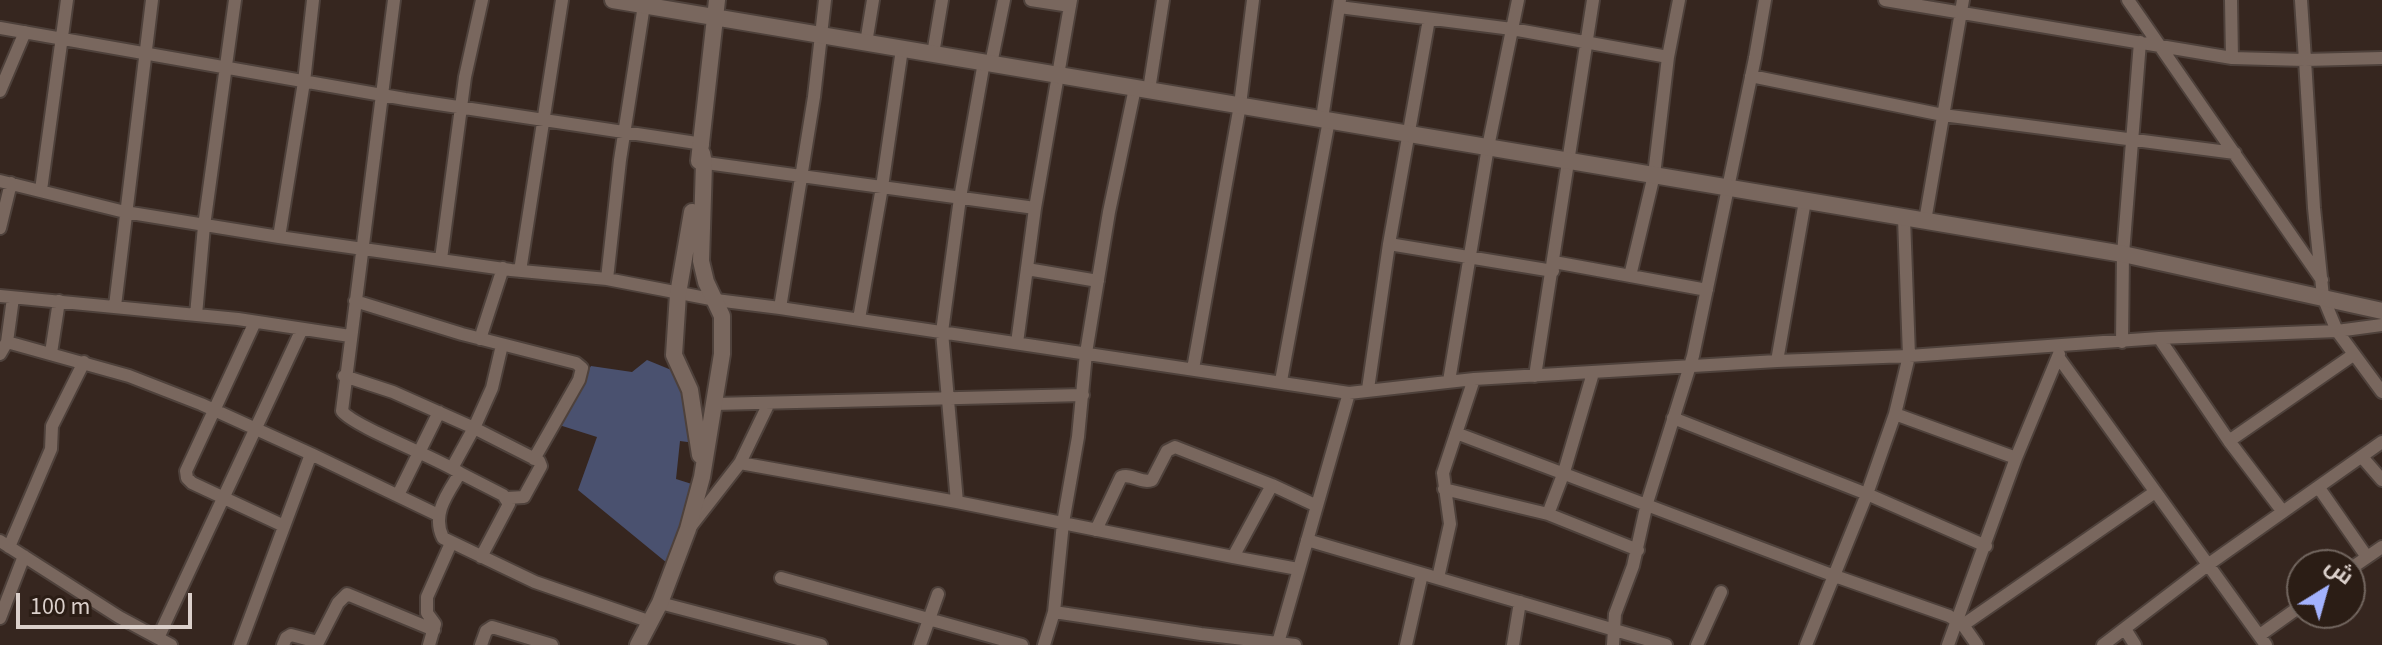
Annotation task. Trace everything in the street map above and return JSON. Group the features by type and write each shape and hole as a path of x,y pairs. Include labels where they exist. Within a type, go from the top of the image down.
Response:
{"street":[{"path":"41,190 67,0"},
{"path":"115,306 152,0"},
{"path":"196,315 204,226 235,0"},
{"path":"279,237 304,82 313,0"},
{"path":"344,376 393,392 439,412 534,459 541,466 524,497 507,498 419,451 346,417 341,404 344,376 363,248 394,0"},
{"path":"441,259 461,108 482,0"},
{"path":"520,271 562,0"},
{"path":"613,0 2323,289 2382,311"},
{"path":"702,477 690,390 674,355 678,294 702,155 717,0"},
{"path":"780,308 802,176 825,0"},
{"path":"866,43 873,0"},
{"path":"933,54 942,0"},
{"path":"957,502 942,332 960,198 1004,0"},
{"path":"1017,343 1035,208 1070,3 1031,0"},
{"path":"1044,645 1054,612 1086,353 1109,212 1163,0"},
{"path":"1193,369 1240,105 1253,0"},
{"path":"1449,381 1488,147 1518,0"},
{"path":"1535,376 1593,0"},
{"path":"1630,276 1654,175 1668,57 1679,0"},
{"path":"1613,645 1615,614 1638,550 1647,503 1690,367 1765,0"},
{"path":"1885,0 1962,6 2232,58 2382,58"},
{"path":"2128,0 2235,153 2323,289"},
{"path":"2231,0 2232,58"},
{"path":"2301,0 2314,208 2323,289 2337,331 2382,392"},
{"path":"1281,381 1326,120 1340,3 1668,57"},
{"path":"607,279 624,133 644,5"},
{"path":"1925,221 1962,6"},
{"path":"1368,389 1389,244 1429,19"},
{"path":"0,28 304,82 624,133 702,155 802,176 1035,208"},
{"path":"0,91 25,32"},
{"path":"2122,342 2123,254 2140,42"},
{"path":"859,319 902,49"},
{"path":"1751,76 1943,115 2235,153"},
{"path":"638,645 660,603 688,529 702,477 723,333 722,316 706,282 701,261 702,155"},
{"path":"0,228 6,182 125,212 204,226 520,271 607,279 716,300 1349,393 1474,379 1777,361 2060,352 2159,338 2337,331 2382,325"},
{"path":"1777,361 1805,201"},
{"path":"1806,645 1867,494 1895,414 1909,356 1904,218"},
{"path":"1389,244 1630,276 1707,290"},
{"path":"480,339 503,268"},
{"path":"1027,269 1098,281"},
{"path":"0,354 7,342 7,297 196,315 350,336"},
{"path":"51,353 59,301"},
{"path":"355,301 480,339 576,363 582,368 579,380 534,459"},
{"path":"255,322 186,471 192,483 284,526"},
{"path":"158,638 302,329"},
{"path":"2159,338 2229,441 2283,512"},
{"path":"7,342 129,376 215,410 438,515"},
{"path":"502,345 492,388 438,515 438,529 443,538 451,543 535,582 651,622"},
{"path":"1948,645 1960,623 2016,458 2060,352"},
{"path":"2060,352 2155,492 2263,640 2286,619"},
{"path":"2229,441 2353,355"},
{"path":"84,362 52,426 51,449 5,544 119,617 171,645"},
{"path":"1548,514 1564,472 1593,373"},
{"path":"1438,578 1451,512 1443,473 1474,379"},
{"path":"690,390 714,398 769,403 1083,395"},
{"path":"1278,643 1349,393"},
{"path":"688,529 740,463 769,403"},
{"path":"398,495 439,412"},
{"path":"1895,414 2016,458"},
{"path":"1673,418 1867,494 1986,546"},
{"path":"1456,433 1960,623 1977,645"},
{"path":"2103,645 2209,564 2382,442"},
{"path":"1096,530 1118,480 1125,475 1144,481 1152,480 1167,451 1175,447 1317,506"},
{"path":"240,645 311,454"},
{"path":"2362,457 2382,480"},
{"path":"740,463 1298,569"},
{"path":"1233,557 1272,485"},
{"path":"2319,488 2367,557 2382,547"},
{"path":"1444,489 1548,514 1638,550"},
{"path":"1960,623 2155,492"},
{"path":"481,557 508,509 507,498"},
{"path":"1307,540 1666,645"},
{"path":"429,645 435,624 427,613 427,597 451,543"},
{"path":"0,618 24,556"},
{"path":"1406,645 1422,574"},
{"path":"781,578 1022,645"},
{"path":"1697,645 1721,592"},
{"path":"283,645 291,635 318,642 338,603 347,594 434,630"},
{"path":"920,645 938,594"},
{"path":"1513,645 1520,602"},
{"path":"660,603 776,639 821,645"},
{"path":"1054,612 1200,640 1295,645"},
{"path":"481,645 486,631 492,627 552,645"},
{"path":"2125,629 2135,645"}],"shaded area":[{"path":"647,360 686,376 695,443 680,441 676,479 695,485 667,563 578,490 597,437 556,424 591,366 632,372"}]}
